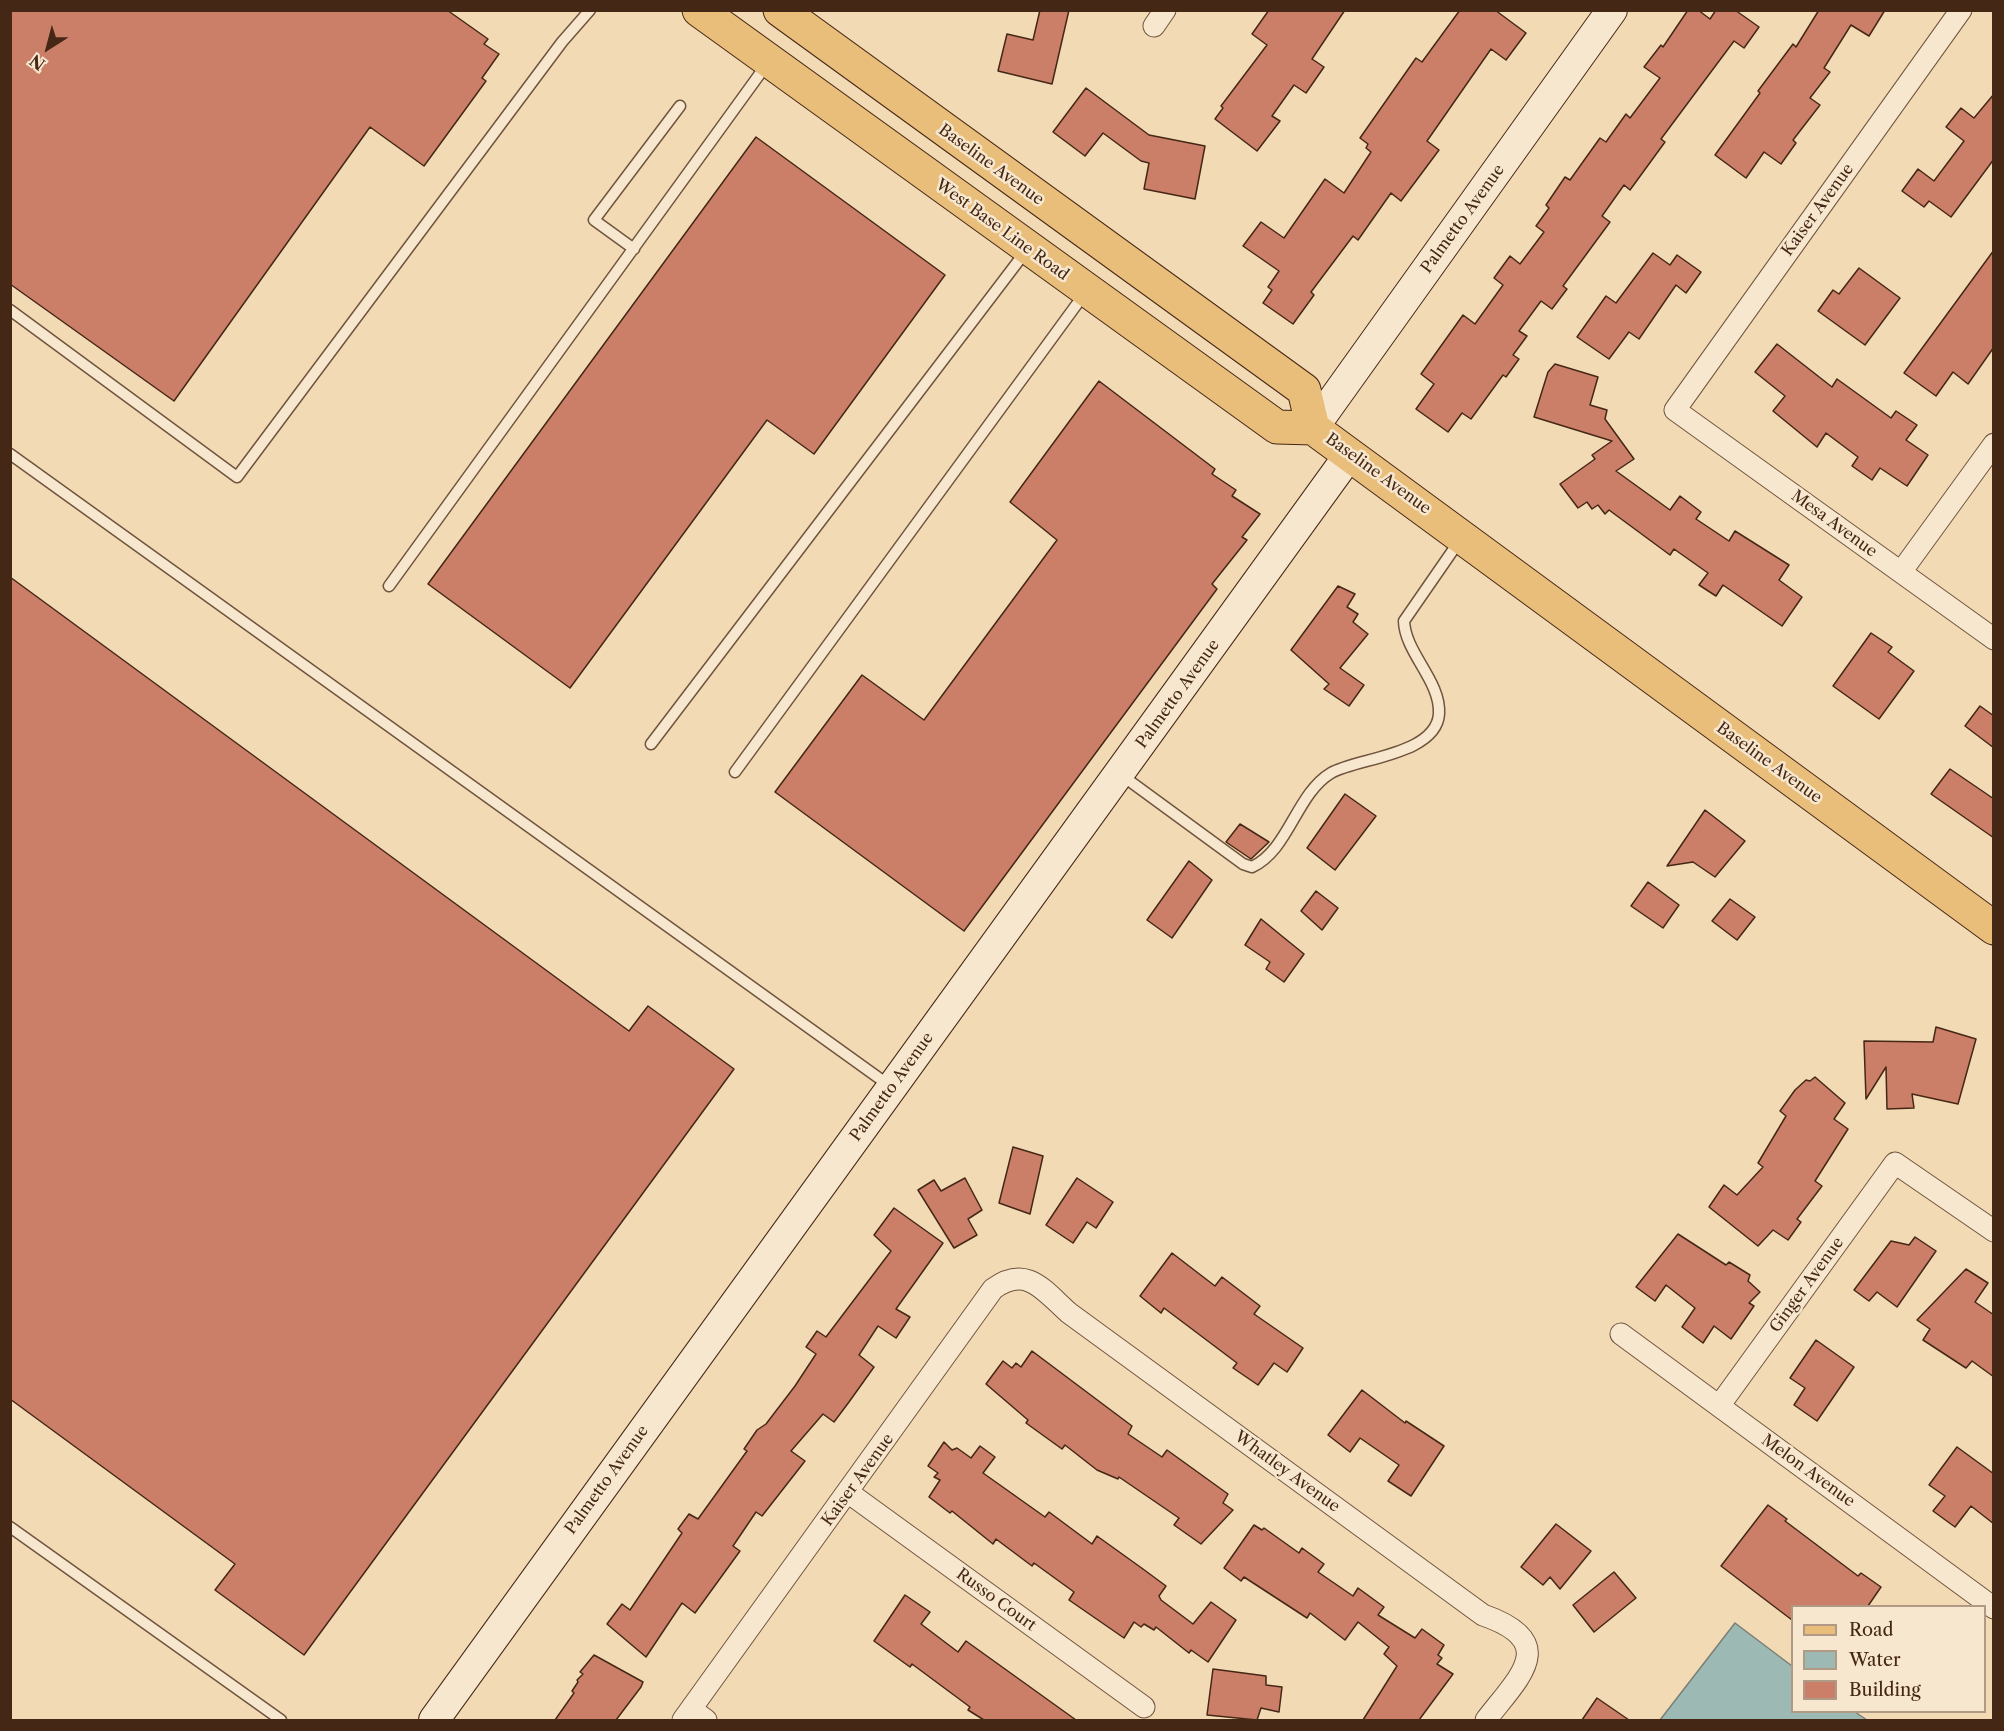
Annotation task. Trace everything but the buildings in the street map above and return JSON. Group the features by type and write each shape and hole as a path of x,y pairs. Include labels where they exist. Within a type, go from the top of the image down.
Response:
{"main road":[{"name":"West Base Line Road","path":"699,10 1277,427 1313,428"},
{"name":"Baseline Avenue","path":"780,10 1304,390 1313,428 1994,928"}],"street":[{"name":"Palmetto Avenue","path":"1313,428 1612,10"},
{"name":"Kaiser Avenue","path":"1675,410 1961,10"},
{"name":"Mesa Avenue","path":"1675,410 1994,639"},
{"path":"1901,572 1994,444"},
{"name":"Palmetto Avenue","path":"434,1720 1350,454"},
{"name":"Ginger Avenue","path":"1719,1406 1895,1163 1994,1232"},
{"name":"Kaiser Avenue","path":"693,1717 993,1289 1004,1281 1020,1278 1035,1282 1048,1294"},
{"name":"Whatley Avenue","path":"1048,1294 1069,1313 1483,1615 1502,1621 1519,1633 1526,1644 1528,1657 1525,1670 1486,1720"},
{"name":"Melon Avenue","path":"1621,1334 1994,1608"},
{"name":"Russo Court","path":"849,1492 1144,1707"}],"lane":[{"path":"10,310 237,477 562,42 590,10"},
{"path":"389,586 769,62"},
{"path":"634,249 594,220 680,106"},
{"path":"651,744 1028,249"},
{"path":"735,772 1086,290"},
{"path":"10,454 892,1087"},
{"path":"1120,774 1243,864 1252,867 1258,864 1276,845 1318,784 1332,773 1419,743 1431,730 1439,715 1436,697 1424,669 1405,637 1404,621 1463,537"},
{"path":"10,1527 281,1720"}],"water":[{"path":"1735,1623 1791,1665 1791,1713 1856,1713 1867,1720 1660,1720"}]}
